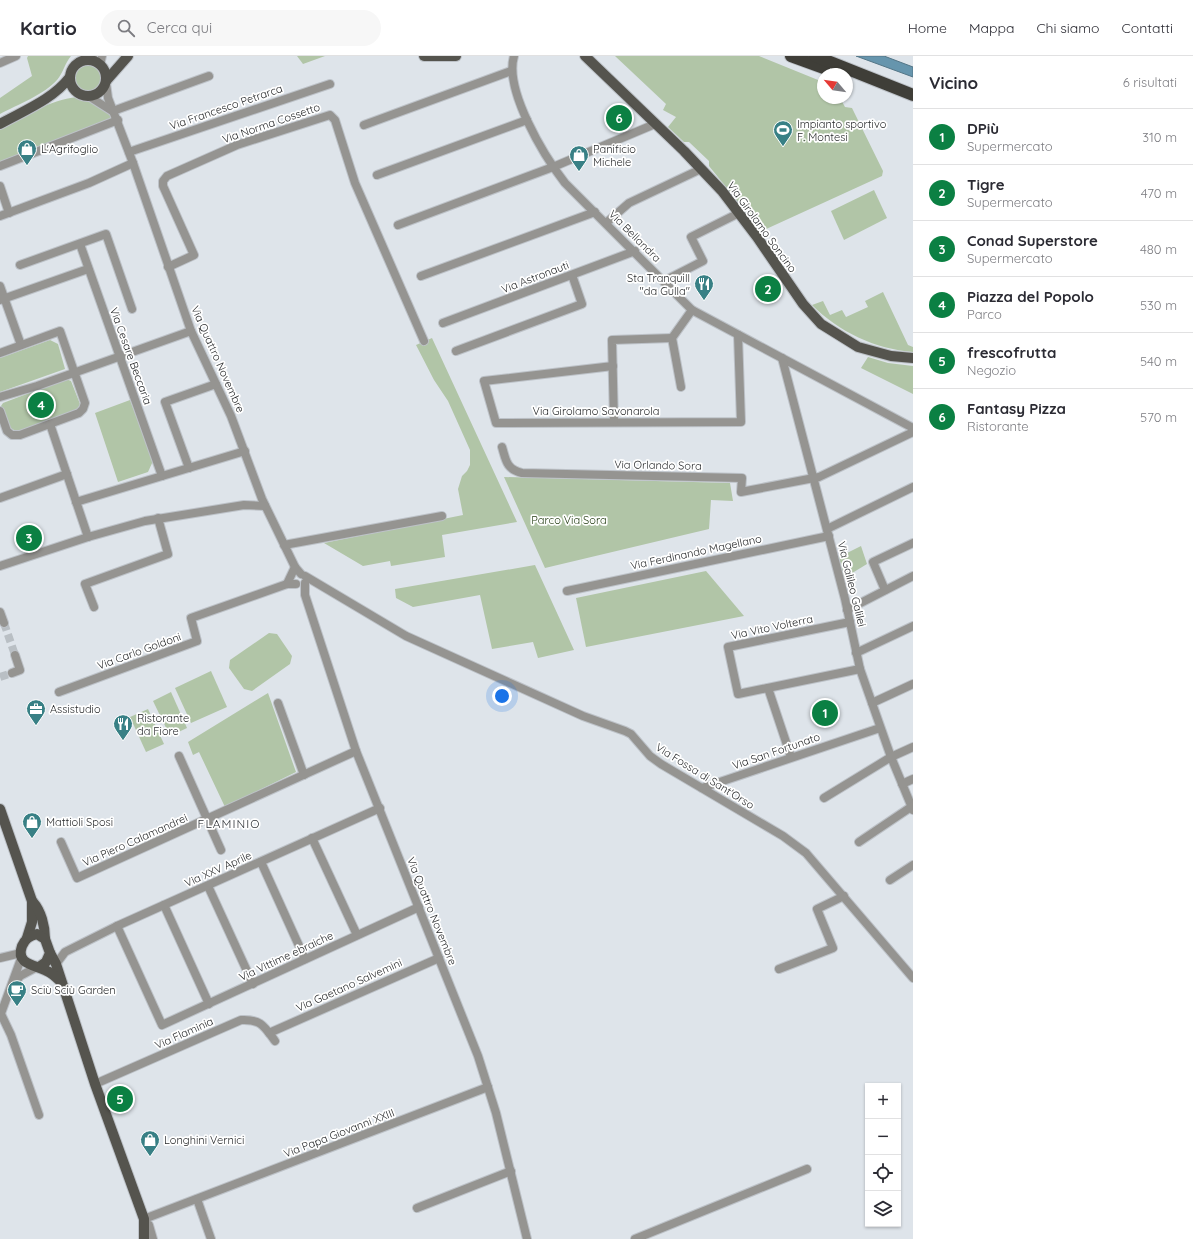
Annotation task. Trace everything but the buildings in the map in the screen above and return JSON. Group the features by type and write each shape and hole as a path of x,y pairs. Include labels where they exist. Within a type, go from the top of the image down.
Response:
{"highway":[{"path":"791,56 823,68"},
{"path":"815,56 913,95"},
{"path":"853,79 913,104"}],"main road":[{"path":"0,124 47,98 62,87 70,77 76,64 91,58 101,62 112,63 128,56"},
{"path":"47,98 70,93 90,97 100,93 106,82 128,56"},
{"path":"424,56 456,56"},
{"name":"Via Girolamo Soncino","path":"588,58 701,169 739,212 799,299 821,324 858,346 891,356 913,358"},
{"path":"101,62 106,82"},
{"path":"70,77 72,88 76,93"},
{"path":"0,808 32,901 32,922 28,938 22,946 21,955 26,964 48,971 60,980"},
{"path":"32,901 38,908 45,929 50,952 56,964 60,980 96,1084 146,1222 144,1239"},
{"path":"28,938 36,934 46,939"},
{"path":"37,967 46,962 50,952"}],"street":[{"path":"0,63 16,56"},
{"name":"Via Bellandra","path":"513,58 511,71 527,120 553,167 565,183 635,251 692,310 913,428"},
{"path":"364,124 511,71"},
{"path":"90,97 113,111 209,76"},
{"name":"Via Quattro Novembre","path":"106,82 108,98 118,120 191,331 245,451 264,502 295,567 356,751 478,1056 488,1087 527,1239"},
{"name":"Via Francesco Petrarca","path":"129,152 330,84"},
{"name":"Via Norma Cossetto","path":"168,267 194,255 163,186 163,181 167,176 237,145 330,114 335,120 355,183 424,341"},
{"path":"0,166 118,120"},
{"path":"377,175 527,120"},
{"path":"398,224 553,167 655,124"},
{"path":"0,216 89,183 133,163"},
{"path":"606,223 629,203 701,169"},
{"path":"0,186 9,213"},
{"path":"421,276 595,212"},
{"path":"664,281 703,261 691,238 739,212"},
{"path":"20,265 106,234 132,309"},
{"name":"Via Cesare Beccaria","path":"80,244 162,476"},
{"name":"Via Astronauti","path":"443,323 635,251"},
{"path":"2,299 88,268"},
{"path":"456,351 582,304 572,275"},
{"path":"0,286 2,299 21,345"},
{"path":"681,387 672,338 692,310"},
{"path":"0,353 60,331 85,403 84,409 79,414 20,435 12,435 7,431 0,411"},
{"path":"0,397 37,386 191,331"},
{"name":"Via Girolamo Savonarola","path":"613,366 484,381 496,423 740,422 738,335"},
{"path":"614,422 612,340 672,338"},
{"name":"Via Galileo Galilei","path":"782,358 828,533 860,669 880,728 912,808"},
{"path":"189,468 165,402 216,384"},
{"path":"50,424 88,537"},
{"path":"813,478 819,478 913,432"},
{"name":"Via Orlando Sora","path":"502,447 508,465 512,470 522,473 742,478 742,492 813,478"},
{"path":"76,502 245,451"},
{"path":"0,498 67,474"},
{"name":"Via Ferdinando Magellano","path":"568,591 828,533 913,487"},
{"path":"0,566 88,537 158,518 264,502"},
{"path":"284,545 442,516"},
{"path":"94,607 85,584 168,554 158,518"},
{"path":"885,590 874,562 913,542"},
{"path":"287,584 295,567"},
{"path":"847,610 913,576"},
{"name":"Via Fossa di Sant'Orso","path":"300,580 317,584 406,636 577,713 631,734 650,756 806,852 913,978"},
{"name":"Via Carlo Goldoni","path":"59,692 197,641 190,618 300,580"},
{"path":"0,612 4,623"},
{"name":"Via Vito Volterra","path":"768,688 738,694 728,647 850,622"},
{"path":"856,653 913,626"},
{"path":"12,673 20,670 15,655"},
{"path":"791,757 768,688 860,669"},
{"path":"872,703 913,684"},
{"path":"278,703 304,775"},
{"name":"Via San Fortunato","path":"702,788 880,728"},
{"path":"824,798 891,757 913,747"},
{"name":"Via Piero Calamandrei","path":"61,842 77,878 356,751"},
{"path":"179,756 221,850"},
{"path":"902,784 913,779"},
{"name":"Via XXV Aprile","path":"50,952 65,952 117,926 380,808"},
{"path":"859,842 912,808"},
{"path":"312,838 357,935"},
{"path":"261,862 305,959"},
{"path":"890,880 913,865"},
{"path":"208,886 253,984"},
{"path":"779,969 833,948 817,909 844,896"},
{"path":"164,905 209,1004"},
{"name":"Via Vittime ebraiche","path":"117,926 162,1025 419,907"},
{"name":"Via XXV Aprile","path":"56,964 65,952"},
{"path":"0,958 21,955 0,1015 11,1034 39,1115"},
{"name":"Via Gaetano Salvemini","path":"269,1033 439,958"},
{"path":"10,987 20,976 37,967"},
{"name":"Via Flaminia","path":"96,1084 241,1020 253,1019 264,1026 275,1042"},
{"name":"Via Papa Giovanni XXIII","path":"146,1222 198,1199 488,1087"},
{"path":"635,1239 807,1169"},
{"path":"417,1208 510,1171"},
{"path":"198,1199 211,1239"},
{"path":"146,1222 154,1239"}],"green space":[{"path":"28,56 71,56 59,77 52,85 38,95 0,114 0,98 32,76 27,58"},
{"path":"297,56 325,56 303,64"},
{"name":"Impianto sportivo F. Montesi","path":"615,56 759,56 817,80 817,104 843,104 845,107 852,108 883,171 882,176 764,230 760,229 709,166 709,161 689,142 684,142 668,127 676,117 663,110 666,104"},
{"path":"88,64 99,68 103,79 99,90 88,94 77,90 73,79 77,68"},
{"path":"77,97 93,103 107,111 113,119 0,164 0,130 47,105 57,101"},
{"path":"874,190 887,218 844,240 831,211"},
{"path":"883,292 908,345 913,347 913,352 885,347 858,338 834,323 812,305 823,301 830,315 842,310 846,317 868,307 865,301"},
{"path":"432,338 517,522 442,535 445,557 391,566 390,561 363,566 324,543 463,515 458,489 462,476 470,465 470,450 448,401 434,380 416,345"},
{"path":"50,340 58,344 65,369 0,392 0,358"},
{"path":"868,357 888,363 913,366 913,394 861,368"},
{"path":"66,379 71,381 80,404 76,412 21,431 16,431 10,427 5,419 1,406 3,403"},
{"path":"130,400 153,461 148,472 118,482 95,413"},
{"name":"Parco Via Sora","path":"504,477 730,483 733,501 711,500 709,529 545,568"},
{"path":"861,546 867,564 844,578 839,557"},
{"path":"535,565 574,650 538,658 533,642 492,649 480,595 413,607 396,598 395,589"},
{"path":"706,571 744,616 586,647 576,598"},
{"path":"269,633 277,634 292,656 290,664 252,691 244,689 229,668 230,660"},
{"path":"211,671 227,707 191,723 175,688"},
{"path":"171,692 187,728 170,736 153,701"},
{"path":"268,693 296,772 225,807 199,752 193,755 188,742"},
{"path":"148,709 164,744 146,752 130,717"}],"water":[{"path":"856,56 884,56 913,67 913,77"}],"tunnel":[{"path":"4,623 15,655"},
{"path":"0,677 12,673"}],"place":[{"name":"Fantasy Pizza","path":"619,118"},
{"name":"Impianto sportivo F. Montesi","path":"783,147"},
{"name":"L'Agrifoglio","path":"27,166"},
{"name":"Panificio Michele","path":"579,172"},
{"name":"Tigre","path":"768,289"},
{"name":"Sta Tranquill \"da Gulla\"","path":"704,301"},
{"name":"Piazza del Popolo","path":"41,405"},
{"name":"Conad Superstore","path":"29,538"},
{"name":"DPiù","path":"825,713"},
{"name":"Assistudio","path":"36,726"},
{"name":"Ristorante da Fiore","path":"123,741"},
{"name":"Mattioli Sposi","path":"32,839"},
{"name":"Sciù Sciù Garden","path":"17,1007"},
{"name":"frescofrutta","path":"120,1099"},
{"name":"Longhini Vernici","path":"150,1157"}],"district":[{"name":"FLAMINIO","path":"229,823"}]}
